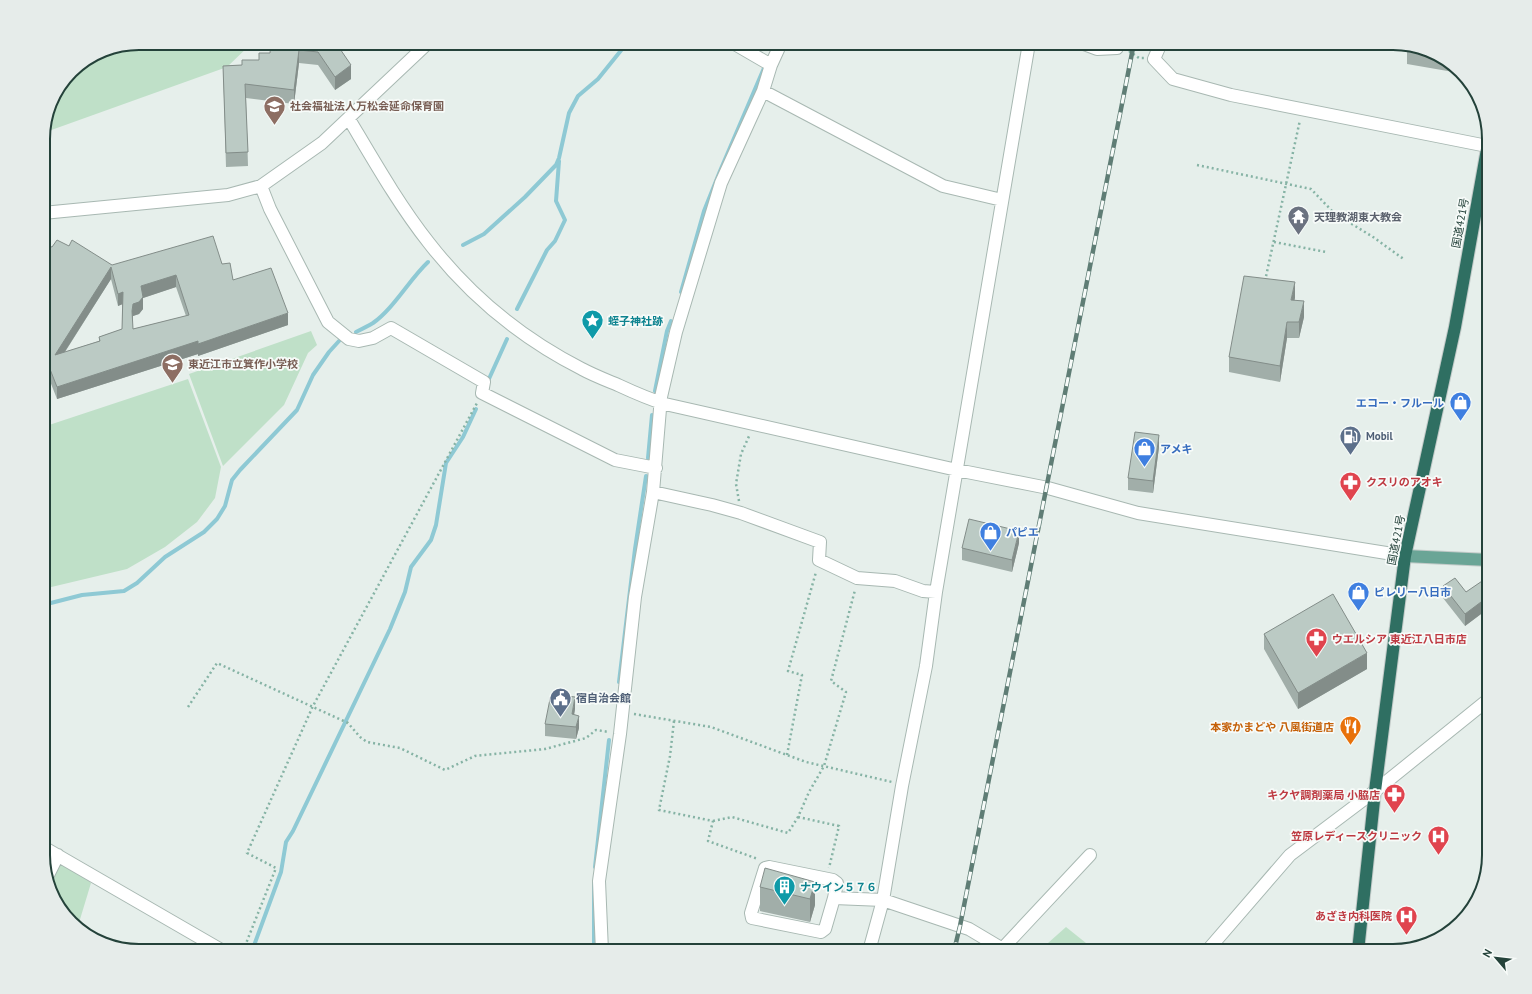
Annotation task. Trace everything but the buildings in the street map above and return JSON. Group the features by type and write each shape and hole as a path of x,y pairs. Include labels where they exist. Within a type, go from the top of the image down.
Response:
{"highway":[{"name":"国道421号","path":"1359,944 1375,791 1405,556 1455,327 1482,176"}],"main road":[{"path":"1405,556 1482,560"}],"street":[{"path":"50,212 228,195 261,186 322,143 421,50"},
{"path":"745,50 771,65"},
{"path":"602,944 599,881 620,734 635,597 653,492 661,403 676,332 721,183 763,91 771,65 778,50"},
{"path":"871,944 883,900 902,786 926,666 936,592 1028,50"},
{"path":"1158,50 1154,59 1173,79 1231,96 1302,110 1482,141"},
{"path":"763,91 943,186 1002,200"},
{"path":"348,119 428,243 464,284 492,311 522,334 582,369 661,403 957,470 1048,488 1138,513 1405,556"},
{"path":"261,186 270,209 328,322 349,338 359,341 373,338 391,328 484,382 482,393 615,460 656,468"},
{"path":"653,492 741,513 820,542 819,560 857,578 895,582 924,591 936,592"},
{"path":"1213,944 1290,855 1375,791 1482,705"},
{"path":"50,851 211,944"},
{"path":"51,868 58,855"},
{"path":"1009,944 1090,855"},
{"path":"769,867 833,880 836,883 834,898 825,929 821,932 752,918 751,913 765,868 769,867"},
{"path":"834,898 883,900 960,926 994,944"}],"path":[{"path":"1123,50 1133,53 1139,58 1154,59"},
{"path":"1265,284 1302,110"},
{"path":"1197,165 1311,189 1334,213 1373,237 1405,260"},
{"path":"1274,242 1326,252"},
{"path":"246,944 276,868 247,853 313,706 482,393"},
{"path":"741,513 736,484 741,454 753,424"},
{"path":"787,754 802,674 788,671 819,560"},
{"path":"674,721 670,756 659,810 713,821 732,817 788,833 798,817 809,792 824,766 846,692 831,682 857,578"},
{"path":"188,708 217,663 348,723 360,737 367,742 400,748 445,770 475,756 545,749 586,738 596,730 620,734"},
{"path":"622,712 711,727 806,762 891,782 902,786"},
{"path":"798,817 839,826 826,879"},
{"path":"713,821 708,841 763,861 765,868"}],"green space":[{"path":"139,50 245,50 227,67 51,130 53,116 59,100 72,80 85,68 100,59 116,53"},
{"path":"311,331 317,345 308,353 284,405 223,466 189,374"},
{"path":"188,379 221,467 215,498 197,522 165,547 127,569 50,587 50,425"},
{"path":"58,855 91,883 79,921 68,909 62,899 53,878 51,868"},
{"path":"1066,927 1087,944 1047,944"}],"waterway":[{"path":"463,245 484,234 525,197 556,165 559,158 569,113 578,96 598,79 621,50"},
{"path":"681,292 704,211 764,68"},
{"path":"517,309 547,250 555,241 565,220 556,201 559,161"},
{"path":"356,332 381,317 428,262"},
{"path":"655,391 667,331 671,321"},
{"path":"488,381 507,339"},
{"path":"50,603 82,595 124,591 137,583 165,557 204,532 217,519 225,506 232,480 297,410 313,375 329,352 339,341"},
{"path":"255,944 281,872 286,842 293,831 390,629 405,592 411,567 431,540 436,525 446,463 463,437 476,409"},
{"path":"648,458 652,415"},
{"path":"619,682 635,549 646,476"},
{"path":"595,867 609,740"},
{"path":"594,882 594,944"}],"railway":[{"path":"956,944 1133,50"}],"place":[{"name":"社会福祉法人万松会延命保育園","path":"275,126"},
{"name":"天理教湖東大教会","path":"1298,236"},
{"name":"蛭子神社跡","path":"592,340"},
{"name":"東近江市立箕作小学校","path":"172,384"},
{"name":"エコー・フルール","path":"1460,422"},
{"name":"Mobil","path":"1351,456"},
{"name":"アメキ","path":"1144,468"},
{"name":"クスリのアオキ","path":"1351,502"},
{"name":"パピエ","path":"991,552"},
{"name":"ピレリー八日市","path":"1358,612"},
{"name":"ウエルシア 東近江八日市店","path":"1316,658"},
{"name":"宿自治会館","path":"561,718"},
{"name":"本家かまどや 八風街道店","path":"1350,746"},
{"name":"キクヤ調剤薬局 小脇店","path":"1395,814"},
{"name":"笠原レディースクリニック","path":"1438,856"},
{"name":"ナウイン５７６","path":"785,906"},
{"name":"あざき内科医院","path":"1407,936"}]}
